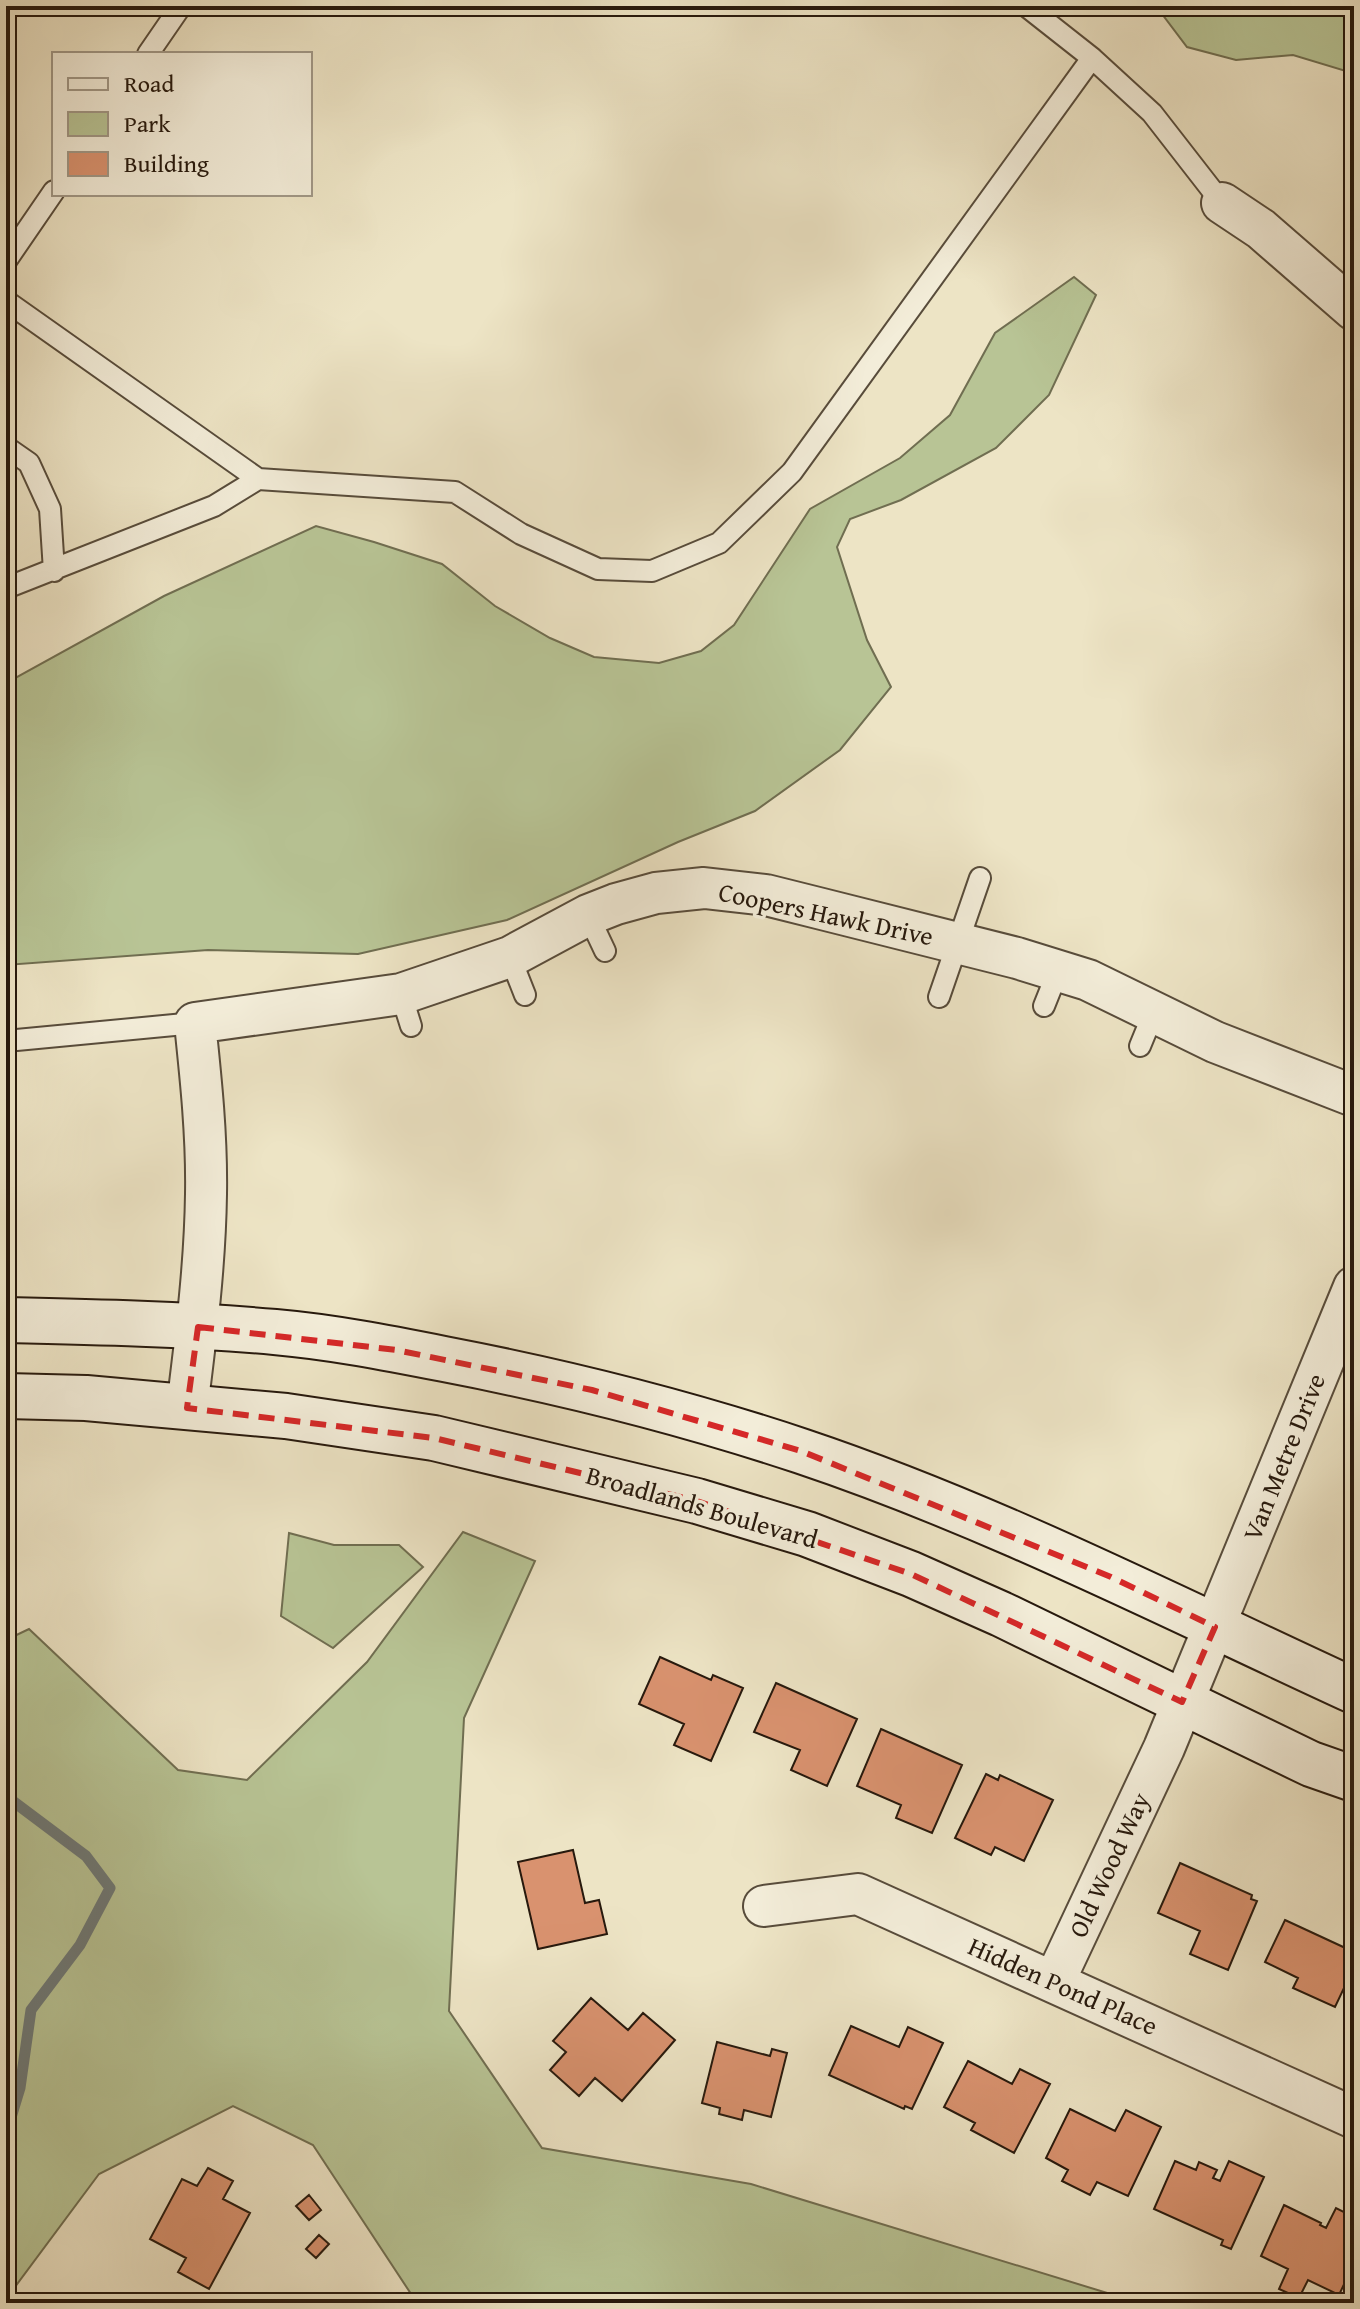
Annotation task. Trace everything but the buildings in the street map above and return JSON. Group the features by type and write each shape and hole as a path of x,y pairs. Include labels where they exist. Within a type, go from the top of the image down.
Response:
{"main road":[{"path":"6,1320 278,1332 396,1350 592,1390 801,1451 935,1501 1111,1577 1354,1691"},
{"name":"Broadlands Boulevard","path":"6,1396 86,1398 286,1416 434,1438 710,1505 807,1534 911,1574 1001,1614 1311,1764 1354,1779"}],"street":[{"path":"1222,203 1261,229 1354,310"},
{"name":"Coopers Hawk Drive","path":"195,1023 406,1010 588,915 656,893 704,888 766,895 958,943 1051,989 1088,980 1147,1029 1215,1042 1354,1096"},
{"path":"187,1408 203,1271 206,1192 204,1111 195,1023"},
{"name":"Van Metre Drive","path":"1182,1702 1354,1287"},
{"name":"Old Wood Way","path":"1054,1982 1164,1748 1182,1702"},
{"name":"Hidden Pond Place","path":"764,1906 858,1894 1354,2118"}],"lane":[{"path":"149,52 181,6"},
{"path":"1026,6 1092,58 1152,113 1222,203"},
{"path":"6,301 258,479 455,492 521,534 598,569 652,571 719,543 792,472 1092,58"},
{"path":"6,261 52,194"},
{"path":"6,447 29,463 50,509 54,571"},
{"path":"6,588 214,506 258,479"},
{"path":"939,997 980,878"},
{"path":"588,915 605,951"},
{"path":"510,957 525,995"},
{"path":"6,1041 195,1023"}],"highlighted area":[{"path":"198,1327 396,1350 592,1390 801,1451 1111,1577 1215,1627 1182,1702 911,1574 697,1501 434,1438 187,1408"}],"green space":[{"path":"1156,6 1354,6 1354,89 1346,71 1293,55 1236,60 1187,47"},
{"path":"1074,277 1096,295 1049,395 996,448 901,500 850,519 837,547 867,640 891,687 840,750 755,811 678,842 507,920 358,954 208,950 6,965 6,683 164,596 316,526 442,564 495,606 550,638 594,657 659,663 701,651 734,625 810,509 900,458 950,415 995,333"},
{"path":"463,1532 535,1561 464,1718 449,2011 542,2148 751,2184 1140,2303 417,2303 313,2145 233,2106 99,2174 6,2299 6,1640 29,1629 178,1770 247,1780 367,1662"},
{"path":"289,1533 334,1545 399,1545 423,1567 333,1648 281,1616"}],"waterway":[{"path":"6,1796 86,1856 110,1888 80,1945 31,2010 20,2088 6,2134"}]}
